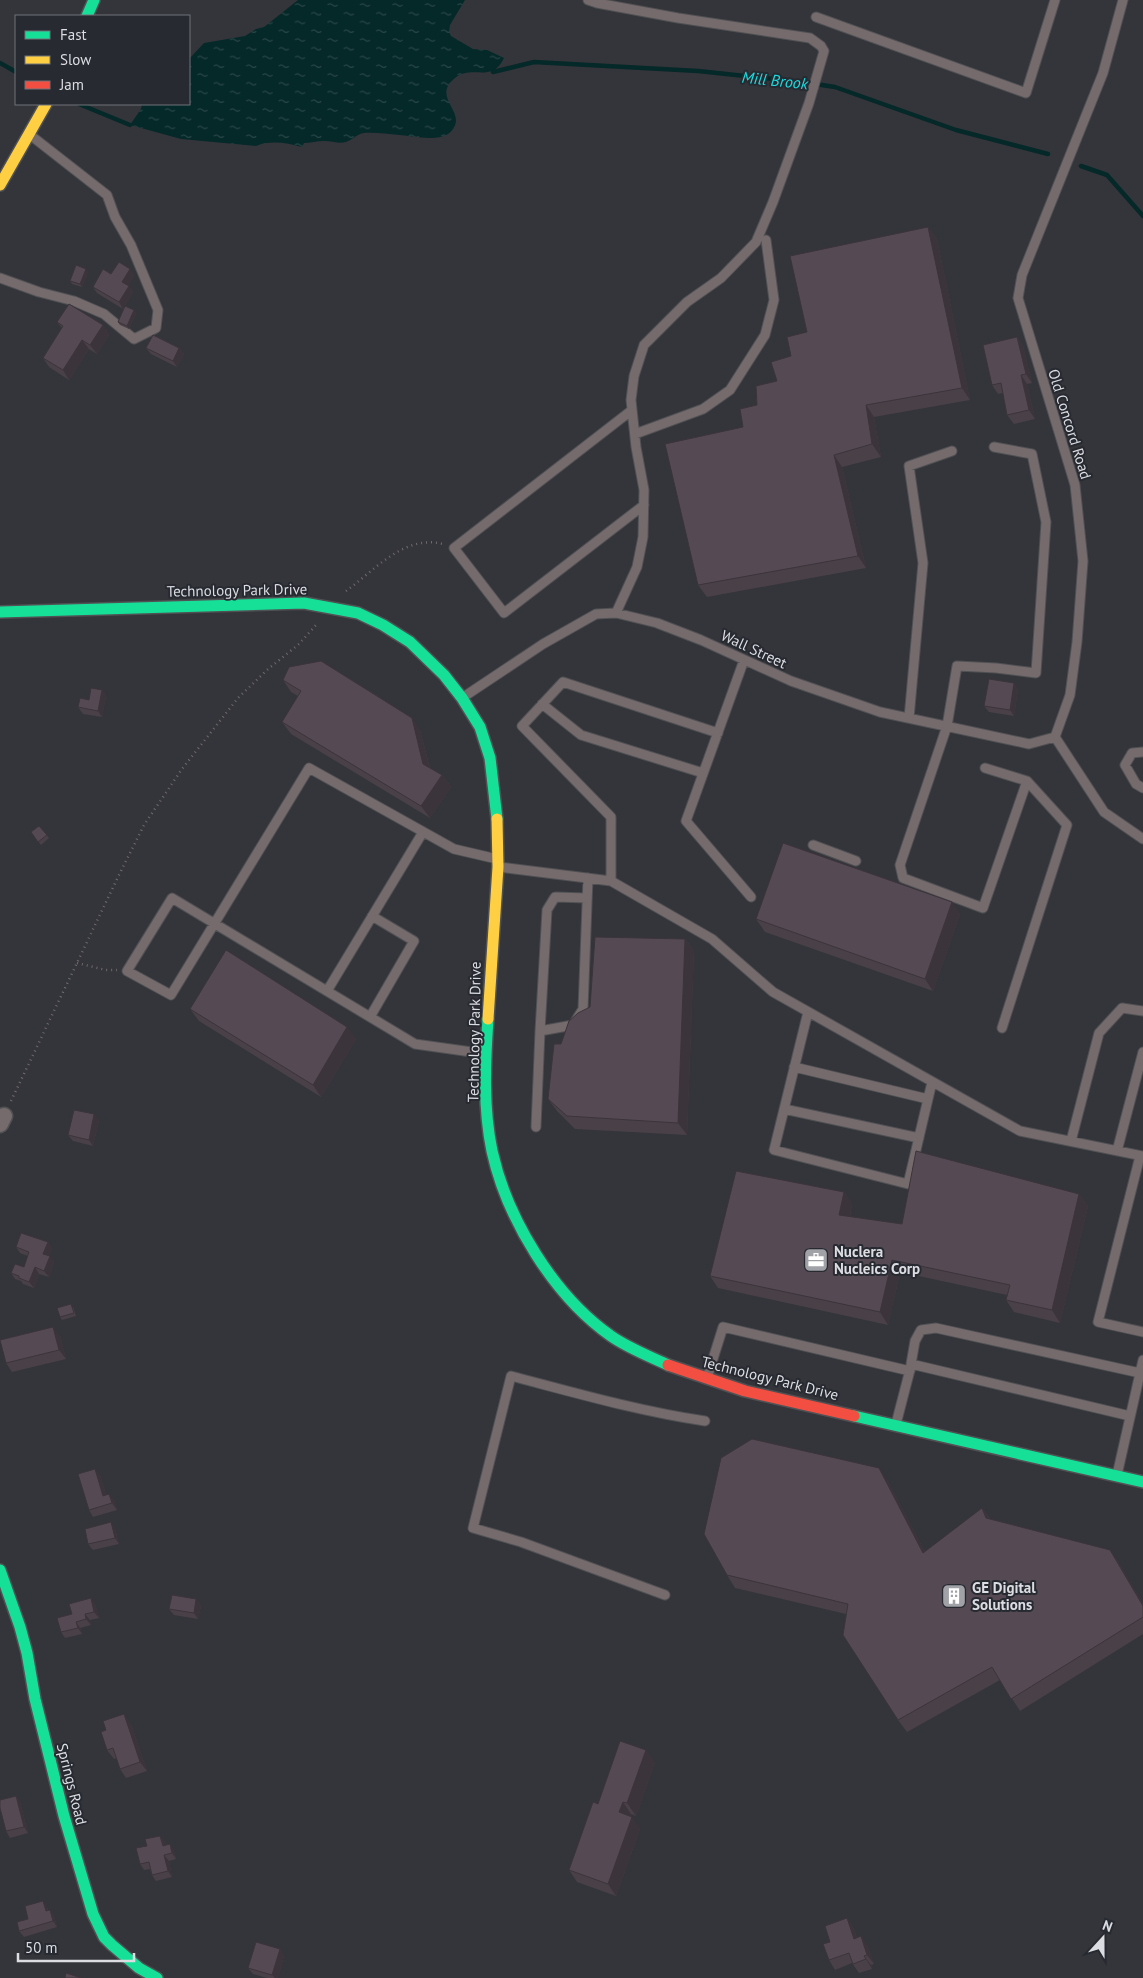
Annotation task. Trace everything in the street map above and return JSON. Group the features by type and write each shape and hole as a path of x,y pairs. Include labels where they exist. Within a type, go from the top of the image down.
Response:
{"street":[{"path":"88,15 94,0"},
{"path":"0,185 45,105"},
{"name":"Technology Park Drive","path":"0,612 295,603 331,607 358,613 383,625 410,642 444,675 462,698 480,727 490,758 496,802 498,863 486,1054 487,1114 492,1151 504,1193 525,1238 552,1276 590,1319 611,1336 656,1360 707,1379 745,1391 1143,1482"},
{"name":"Springs Road","path":"0,1570 20,1627 35,1699 64,1816 93,1914 104,1937 124,1957 136,1973 157,1978"}],"lane":[{"path":"588,0 678,18 810,38 821,46 824,51 809,103 773,202 756,242 721,278 687,302 644,345 634,376 631,400 644,490 643,537 636,567 616,613"},
{"path":"816,17 1026,93 1055,0"},
{"name":"Old Concord Road","path":"1055,737 1070,696 1077,642 1083,561 1075,485 1018,298 1022,275 1103,73 1123,0"},
{"path":"0,278 39,292 74,301 104,314 134,339 156,328 158,310 131,245 115,217 107,195 29,134"},
{"path":"635,434 703,409 730,390 765,335 774,300 766,240"},
{"path":"632,410 454,548 504,613 644,505"},
{"path":"994,447 1032,454 1046,522 1036,673 957,666 947,726 900,865 903,878 984,908 1027,781"},
{"path":"909,718 923,563 909,466 952,451"},
{"name":"Wall Street","path":"462,698 543,644 596,614 616,613 657,623 701,640 791,682 880,712 1029,744 1055,737"},
{"path":"744,660 686,820 750,897"},
{"path":"611,881 611,817 522,726 563,682 718,733"},
{"path":"542,704 581,735 703,773"},
{"path":"1055,737 1104,812 1143,839"},
{"path":"1143,752 1132,753 1125,766 1136,784 1143,788"},
{"path":"486,1054 415,1044 370,1016 327,991 214,923 172,898 127,971 171,995 214,923 309,768 454,849 498,863 611,881 712,939 772,992 1020,1132 1142,1156 1098,1322 1143,1332"},
{"path":"985,768 1027,781 1067,825 1002,1028"},
{"path":"327,991 423,832"},
{"path":"814,845 856,861"},
{"path":"540,1030 573,1025 583,1009 588,878"},
{"path":"536,1127 547,910 555,897 587,898"},
{"path":"370,1016 414,941 372,916"},
{"path":"1071,1142 1099,1033 1122,1008 1143,1011"},
{"path":"808,1012 774,1150 908,1184 932,1082"},
{"path":"1117,1151 1143,1052"},
{"path":"794,1067 928,1099"},
{"path":"784,1109 919,1138"},
{"path":"707,1379 723,1327 1130,1416"},
{"path":"896,1425 911,1368 915,1341 921,1330 936,1328 1140,1373"},
{"path":"1117,1475 1143,1360"},
{"path":"665,1595 521,1542 473,1528 510,1376 611,1404 705,1421"}],"path":[{"path":"2,1120 144,826 182,769 238,698 267,670 299,644 344,593 382,561 408,547 421,543 435,542 454,548"},
{"path":"77,963 106,970 127,971"}],"water":[{"path":"298,0 465,0 450,25 449,32 451,36 473,49 487,50 504,58 494,70 462,74 449,85 446,91 447,98 456,122 451,132 439,137 429,138 364,133 344,143 319,141 304,143 302,147 285,143 256,146 181,139 130,125 142,105 190,105 190,58 204,43 245,36 256,29 264,27"}],"building":[{"path":"928,227 962,388 866,405 872,444 834,455 858,556 698,585 665,444 743,427 740,409 757,405 756,386 777,381 771,362 791,356 787,337 807,332 790,256"},
{"path":"119,262 130,269 122,282 129,286 119,302 93,287 103,269 111,274"},
{"path":"76,265 86,269 80,284 70,281"},
{"path":"69,304 103,325 90,345 82,340 63,370 43,358 63,326 57,322"},
{"path":"125,306 134,310 127,326 118,322"},
{"path":"153,335 179,348 173,361 146,348"},
{"path":"1017,337 1026,374 1021,375 1029,410 1007,415 1001,383 992,385 983,345"},
{"path":"321,661 412,718 423,764 442,775 421,806 282,722 301,691 283,680 289,667"},
{"path":"989,679 1014,683 1010,710 984,706"},
{"path":"91,688 102,690 98,711 78,707 80,698 89,700"},
{"path":"39,826 47,835 38,842 31,832"},
{"path":"783,843 952,902 925,979 756,919"},
{"path":"595,937 685,939 678,1123 567,1116 548,1099 554,1044 561,1044 569,1021 578,1013 590,1007"},
{"path":"226,950 347,1027 313,1085 190,1009"},
{"path":"74,1110 94,1114 89,1140 68,1135"},
{"path":"916,1151 1079,1194 1052,1310 1006,1300 1010,1285 892,1260 880,1312 710,1276 736,1171 844,1192 839,1215 902,1224"},
{"path":"21,1233 48,1242 43,1254 50,1256 44,1271 35,1267 29,1282 11,1273 15,1264 24,1267 29,1252 16,1247"},
{"path":"71,1304 74,1313 60,1317 57,1308"},
{"path":"53,1327 59,1350 6,1363 0,1340"},
{"name":"GE Digital Solutions","path":"752,1439 879,1468 923,1553 982,1508 986,1518 1110,1550 1143,1606 1143,1617 1011,1699 992,1667 898,1720 843,1635 848,1604 727,1575 704,1534 721,1458"},
{"path":"95,1469 103,1496 109,1494 112,1503 89,1510 78,1474"},
{"path":"111,1522 115,1538 88,1544 85,1529"},
{"path":"172,1595 196,1599 194,1613 169,1609"},
{"path":"91,1598 94,1612 85,1614 86,1619 76,1622 78,1628 61,1632 57,1618 72,1614 69,1604"},
{"path":"124,1714 140,1762 120,1769 113,1748 107,1750 101,1732 106,1730 103,1721"},
{"path":"620,1741 646,1750 627,1803 623,1802 619,1812 632,1817 608,1884 569,1870 593,1802 598,1804"},
{"path":"16,1796 24,1827 6,1831 0,1808 0,1800"},
{"path":"160,1836 163,1846 170,1844 172,1853 164,1855 168,1871 152,1875 149,1862 140,1864 136,1848 147,1846 145,1839"},
{"path":"43,1901 46,1911 50,1910 53,1921 19,1931 17,1922 28,1919 25,1906"},
{"path":"847,1918 854,1939 861,1936 867,1955 864,1956 866,1959 853,1964 849,1953 829,1960 823,1944 830,1942 825,1926"},
{"path":"256,1942 280,1949 272,1975 248,1968"},
{"path":"66,1973 81,1978 65,1978"}],"waterway":[{"name":"Mill Brook","path":"493,72 534,62 698,71 802,82 835,87 956,130 1048,154"},
{"name":"Mill Brook","path":"0,63 15,71"},
{"name":"Mill Brook","path":"81,105 130,125"},
{"name":"Mill Brook","path":"1081,166 1107,175 1143,216"}],"traffic: fast":[{"path":"87,15 94,0"},
{"path":"0,612 304,603 358,613 383,625 410,642 444,675 462,698 480,727 490,758 497,819"},
{"path":"488,1019 486,1085 489,1135 499,1177 521,1229 552,1278 570,1300 590,1319 611,1336 639,1352 668,1365"},
{"path":"854,1416 1143,1482"},
{"path":"0,1570 20,1627 27,1653 35,1699 64,1816 93,1914 104,1937 139,1968 157,1978"}],"traffic: slow":[{"path":"0,185 45,105"},
{"path":"488,1019 498,867 497,819"}],"traffic: jam":[{"path":"668,1365 745,1391 854,1416"}],"place":[{"name":"Nuclera Nucleics Corp","path":"816,1260"},
{"name":"GE Digital Solutions","path":"954,1596"}]}
